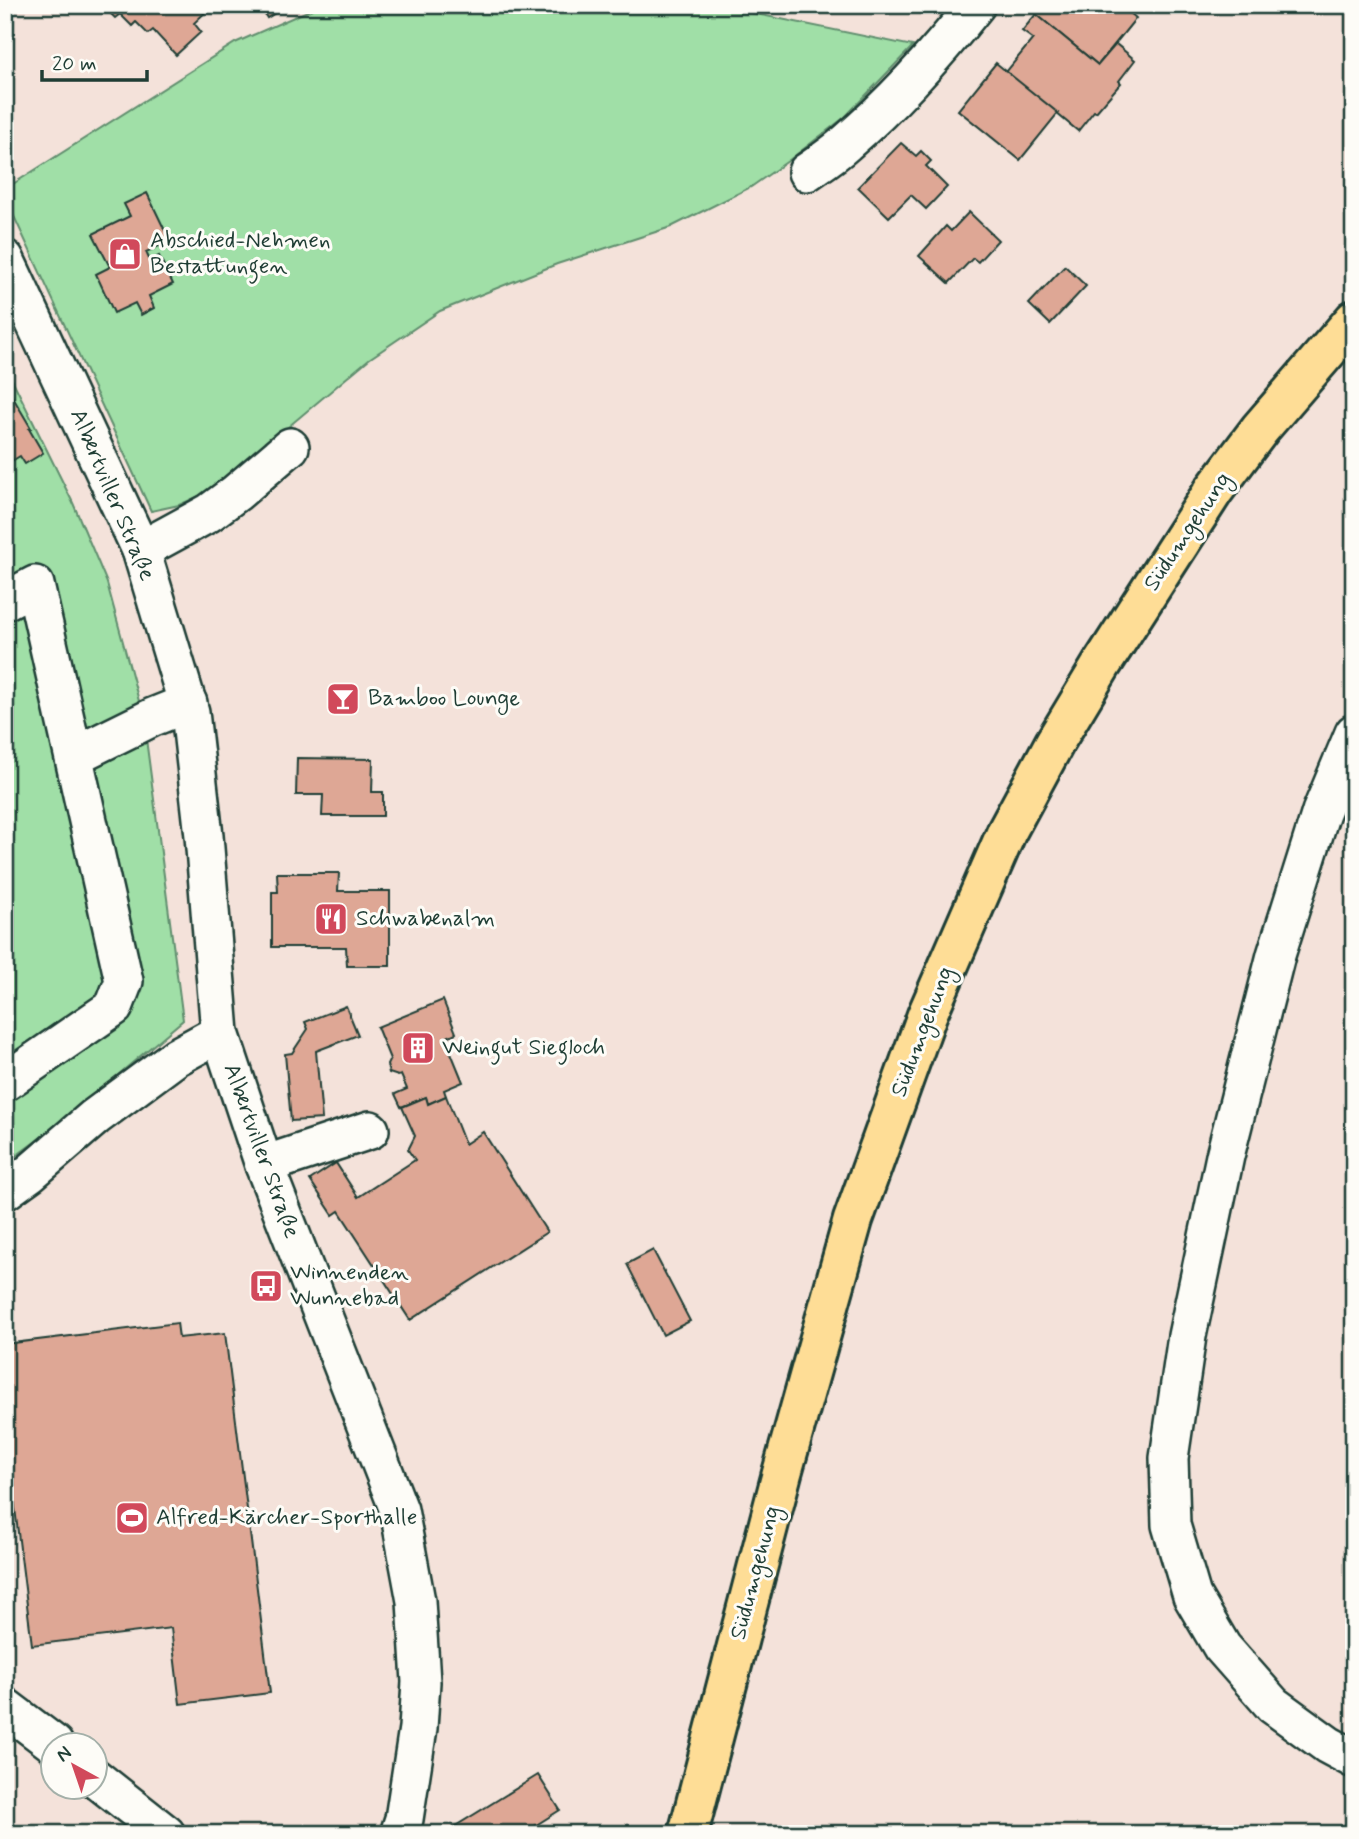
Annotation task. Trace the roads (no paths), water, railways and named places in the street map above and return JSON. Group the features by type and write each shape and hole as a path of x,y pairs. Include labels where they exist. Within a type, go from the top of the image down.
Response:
{"main road":[{"name":"Südumgehung","path":"688,1830 782,1473 853,1220 927,1015 1007,831 1055,742 1102,664 1214,490 1261,429 1354,320"}],"street":[{"path":"807,172 846,144 888,103 942,48 976,5"},
{"name":"Albertviller Straße","path":"5,259 141,550 188,703 199,781 220,1033 264,1165 399,1510 416,1601 421,1682 418,1728 404,1819 399,1834"},
{"path":"141,550 209,513 290,447"},
{"path":"5,601 35,584 124,981 114,1007 5,1082"},
{"path":"74,756 188,703"},
{"path":"1354,733 1321,812 1272,968 1222,1169 1187,1336 1169,1458 1171,1525 1192,1596 1222,1647 1273,1706 1328,1745 1354,1759"},
{"name":"Albertviller Straße","path":"5,1191 105,1109 176,1058 220,1033"},
{"path":"264,1165 370,1130"},
{"path":"5,1707 38,1733"},
{"path":"108,1788 166,1834"}],"place":[{"name":"Abschied-Nehmen Bestattungen","path":"125,254"},
{"name":"Bamboo Lounge","path":"343,699"},
{"name":"Schwabenalm","path":"331,919"},
{"name":"Weingut Siegloch","path":"418,1048"},
{"name":"Winnenden Wunnebad","path":"266,1286"},
{"name":"Alfred-Kärcher-Sporthalle","path":"132,1518"}]}
